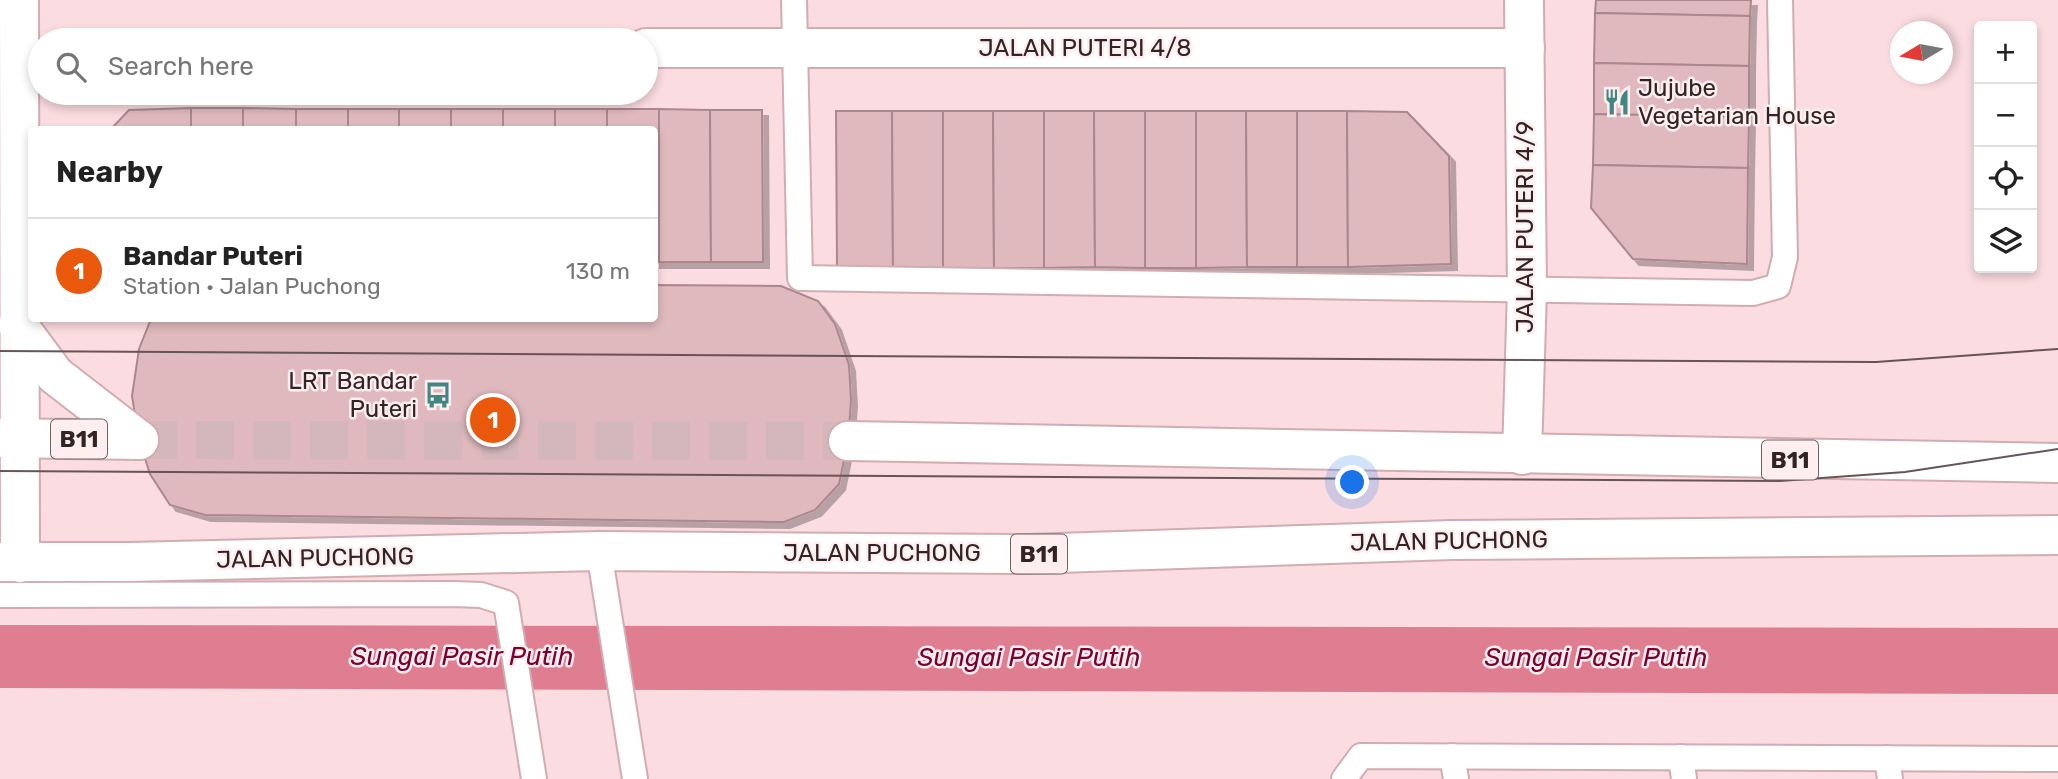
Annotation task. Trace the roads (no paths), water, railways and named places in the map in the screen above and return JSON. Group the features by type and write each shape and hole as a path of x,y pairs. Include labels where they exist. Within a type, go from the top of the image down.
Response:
{"main road":[{"path":"10,563 9,438 18,325 19,0"},
{"name":"JALAN PUTERI 4/9","path":"1522,455 1527,290 1524,0"},
{"name":"JALAN PUTERI 4/8","path":"658,48 1525,48"},
{"name":"B11","path":"9,438 139,440 55,375 18,325"},
{"name":"B11","path":"848,441 2058,463"},
{"name":"JALAN PUCHONG","path":"10,563 601,568 1452,540 2058,534"}],"lane":[{"path":"794,0 800,278 1753,293 1778,286 1785,257 1780,0"},
{"path":"601,568 635,779"},
{"path":"0,595 454,594 481,595 506,603 534,779"},
{"path":"1344,779 1361,756 1454,767 1567,768 1993,769 2058,759"}],"water":[{"name":"Sungai Pasir Putih","path":"0,625 2058,628 2058,694 0,688"}],"tunnel":[{"path":"139,440 848,441"}],"tram line":[{"path":"0,351 1876,362 2058,349"},
{"path":"0,471 1780,481 1905,472 2058,449"}],"place":[{"name":"Jujube Vegetarian House","path":"1617,102"},
{"name":"LRT Bandar Puteri","path":"438,395"},
{"name":"Bandar Puteri","path":"493,420"}]}
